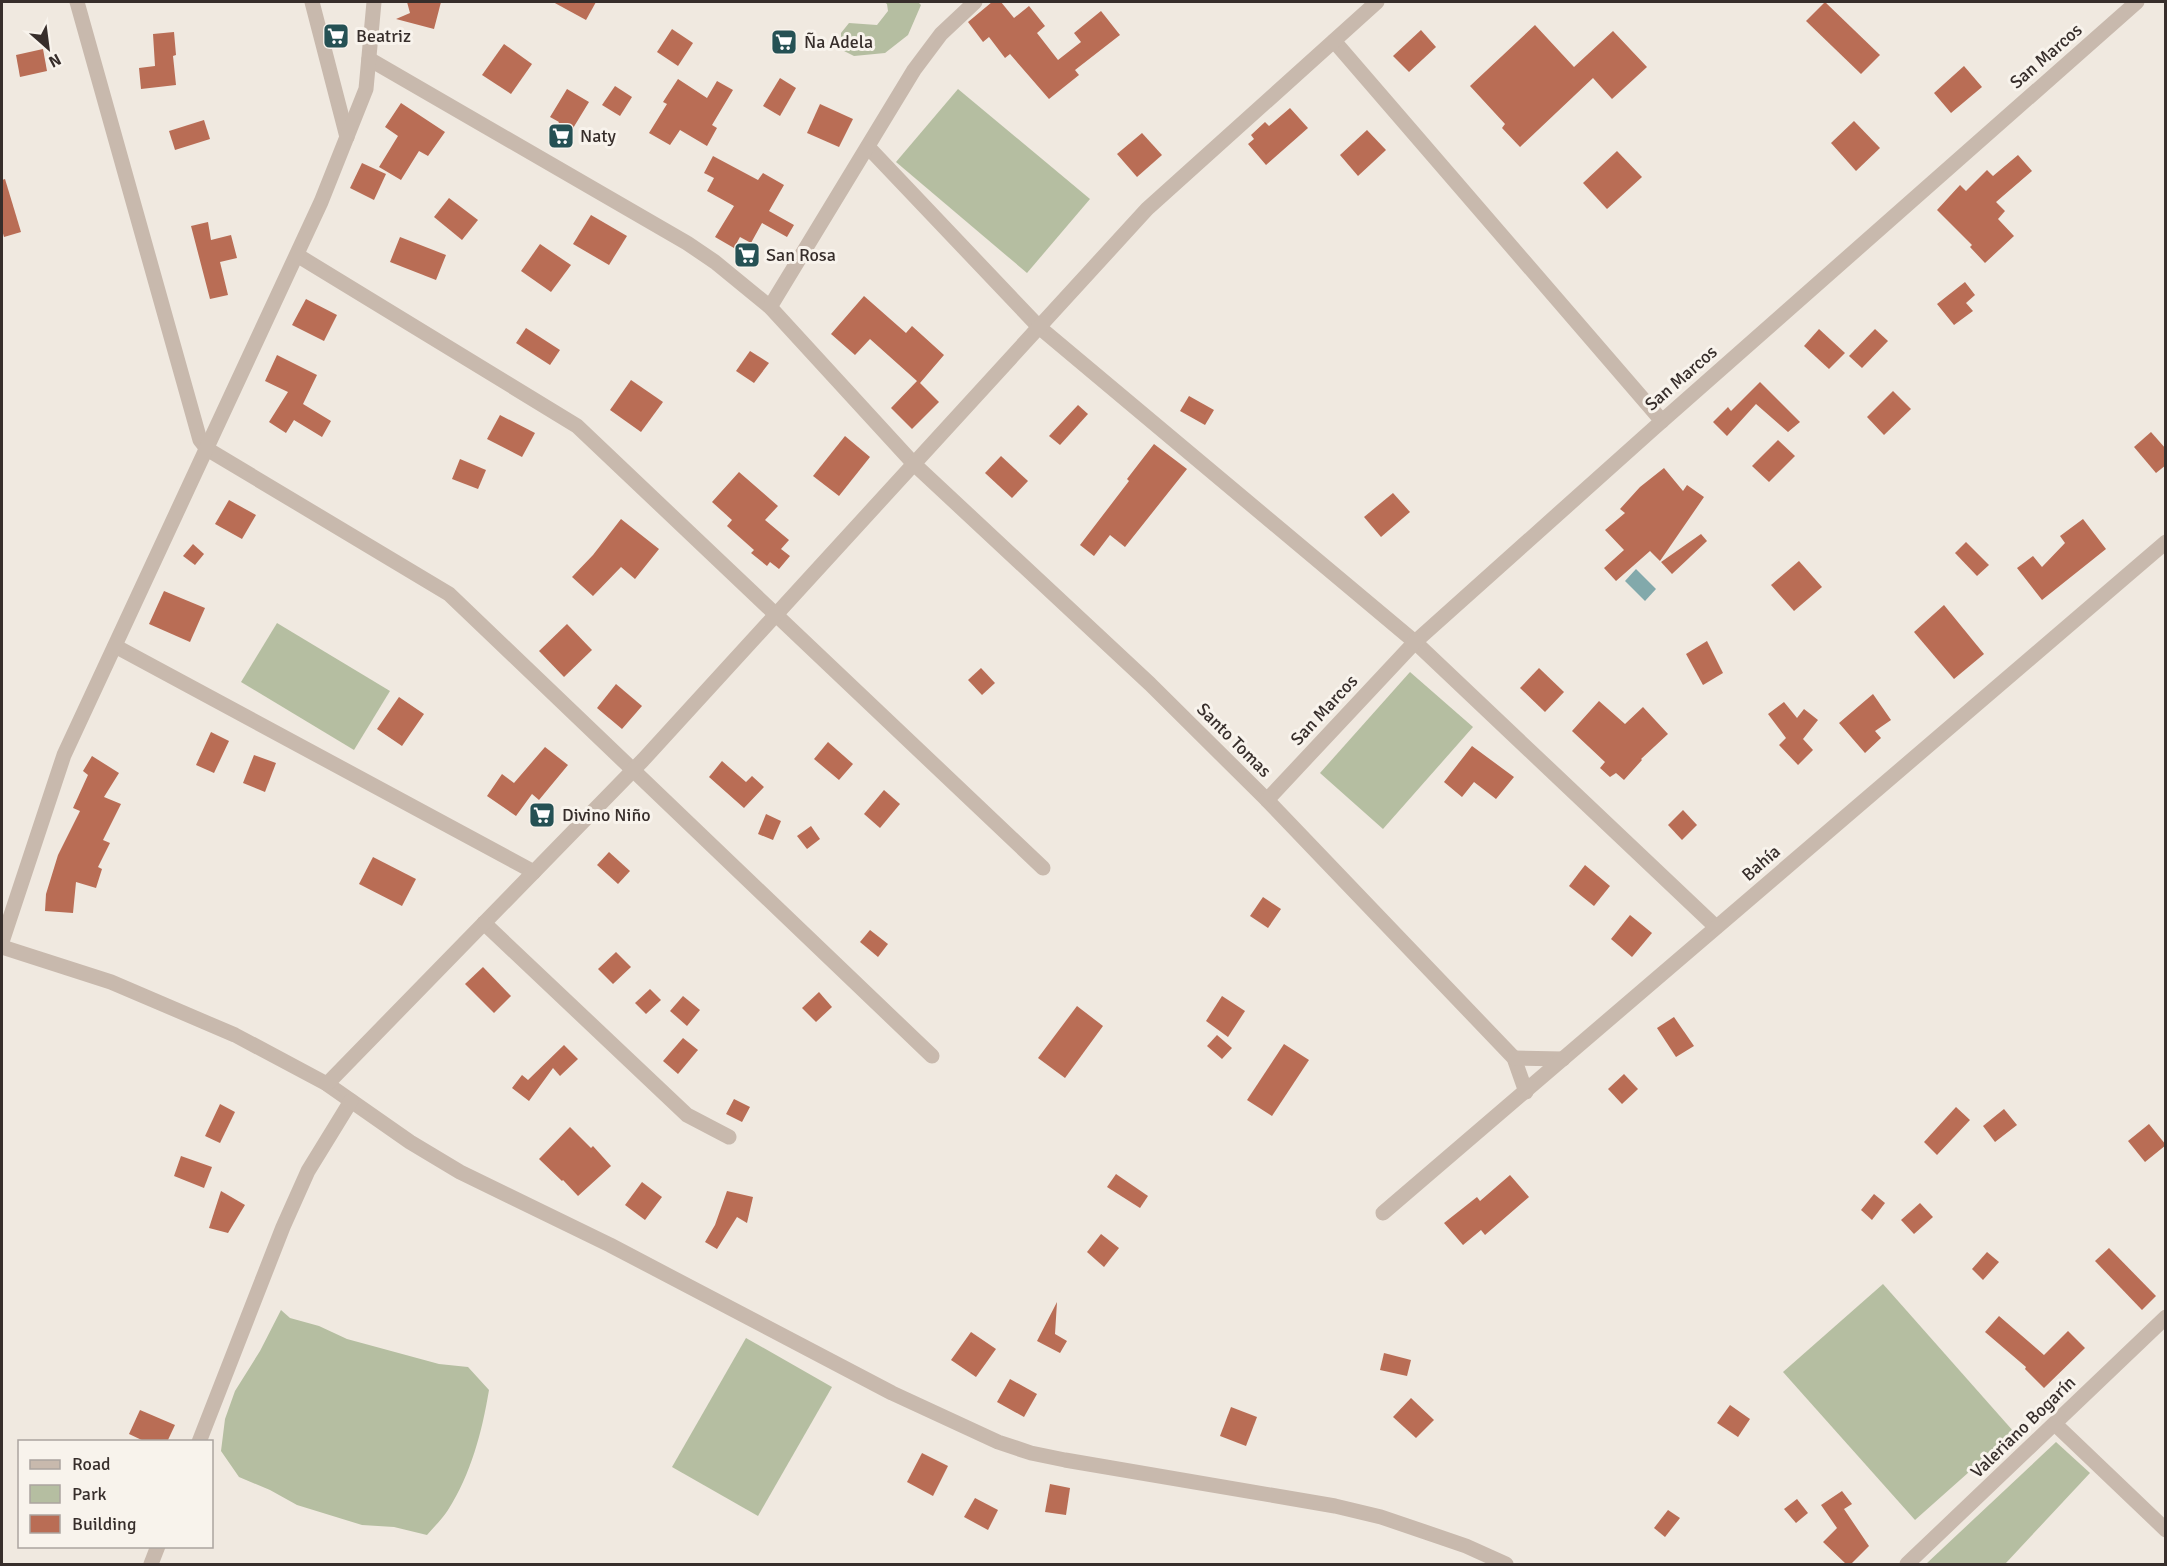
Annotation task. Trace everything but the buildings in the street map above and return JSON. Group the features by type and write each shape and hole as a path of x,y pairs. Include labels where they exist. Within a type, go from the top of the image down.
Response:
{"street":[{"path":"77,2 200,440 207,449 449,594 932,1056"},
{"path":"312,2 347,137"},
{"path":"2,942 64,755 297,255 321,202 366,89 374,2"},
{"path":"770,307 933,43 975,2"},
{"path":"327,1084 633,770 1147,209 1377,2"},
{"name":"San Marcos","path":"1267,800 1414,642 2137,2"},
{"path":"1334,40 1662,421"},
{"name":"Santo Tomas","path":"369,59 687,243 715,262 770,307 914,464 1150,684 1267,800 1514,1058 1526,1092"},
{"path":"868,147 1039,327 1414,642 1716,927"},
{"path":"297,255 577,426 1043,868"},
{"name":"Bahía","path":"1383,1213 2166,542"},
{"path":"115,646 534,872"},
{"path":"484,923 687,1115 729,1137"},
{"path":"2,946 111,982 235,1035 327,1084 410,1142 460,1172 610,1245 892,1394 998,1442 1031,1453 1065,1460 1335,1506 1382,1517 1466,1546 1506,1564"},
{"path":"1514,1058 1563,1059"},
{"path":"200,1440 291,1209 308,1171 351,1101"},
{"name":"Valeriano Bogarín","path":"1907,1564 2166,1317"},
{"path":"2055,1424 2166,1530"},
{"path":"151,1564 157,1548"}],"green space":[{"path":"884,2 918,2 921,5 908,35 885,53 854,56 844,51 841,45 841,33 849,23 877,25 888,11 887,4"},
{"path":"958,89 1090,199 1027,273 896,162"},
{"path":"277,623 390,691 354,750 241,682"},
{"path":"1410,672 1473,727 1383,829 1320,773"},
{"path":"1883,1284 2014,1432 1915,1520 1783,1372"},
{"path":"281,1310 290,1318 319,1326 347,1339 439,1364 468,1367 489,1390 479,1437 463,1482 448,1510 427,1535 394,1527 362,1525 297,1505 239,1477 221,1451 225,1419 235,1391 260,1351"},
{"path":"746,1338 832,1387 758,1516 672,1467"},
{"path":"2056,1442 2090,1473 2005,1564 1926,1564"}],"water":[{"path":"1636,569 1656,589 1645,601 1625,581"}],"place":[{"name":"Beatriz","path":"336,36"},
{"name":"Ña Adela","path":"784,42"},
{"name":"Naty","path":"561,136"},
{"name":"San Rosa","path":"747,255"},
{"name":"Divino Niño","path":"542,815"}]}
